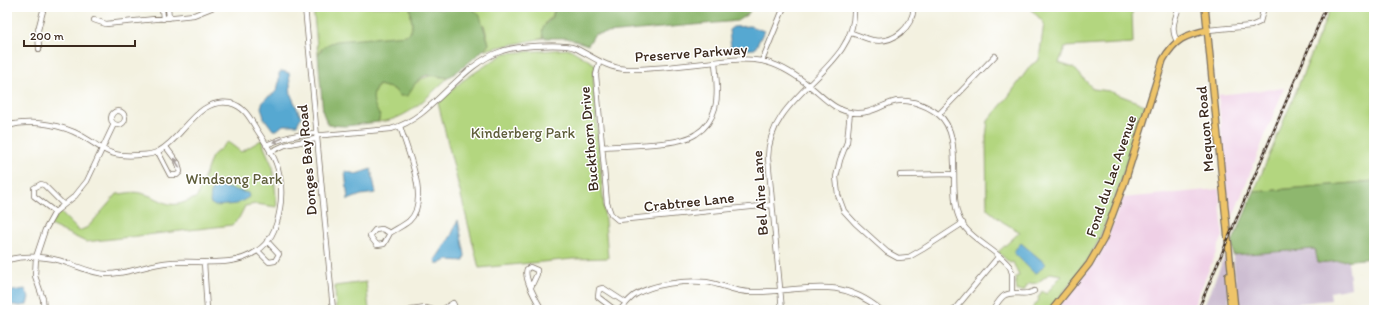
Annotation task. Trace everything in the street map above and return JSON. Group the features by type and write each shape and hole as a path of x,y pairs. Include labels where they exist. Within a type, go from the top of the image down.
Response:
{"main road":[{"name":"Mequon Road","path":"1206,7 1235,310"},
{"name":"Fond du Lac Avenue","path":"1052,310 1089,264 1103,240 1124,181 1163,60 1170,48 1177,41 1192,33 1208,30"},
{"name":"Mequon Road","path":"1228,248 1231,310"}],"street":[{"path":"39,49 38,30 44,7"},
{"path":"162,7 163,18"},
{"path":"168,7 169,18"},
{"path":"94,20 106,24 169,18 194,15 214,7"},
{"name":"Donges Bay Road","path":"305,7 333,310"},
{"path":"762,61 784,7"},
{"name":"Bel Aire Lane","path":"782,310 768,158 770,137 776,124 808,85 837,55 851,33 855,16 854,7"},
{"path":"851,33 872,40 886,40 894,37 906,29 914,7"},
{"path":"1177,41 1173,34 1172,27 1179,7"},
{"path":"1208,30 1251,26 1260,22 1264,7"},
{"name":"Preserve Parkway","path":"318,135 391,129 400,126 416,117 484,59 503,50 561,45 574,48 599,62 623,69 738,59 762,61 781,68 808,85 826,102 841,110 856,113 872,111 892,102 910,101 939,114"},
{"path":"995,56 939,114 948,129 953,142 955,203 963,223 976,238 999,256 1012,270 1012,293"},
{"name":"Buckthorn Drive","path":"599,62 596,75 607,203 611,214"},
{"path":"602,147 680,140 696,135 710,122 715,108 717,94 714,62"},
{"path":"7,126 19,123 39,123 74,132 102,150 119,156 141,155 158,152 166,147 200,110 214,103 228,102 240,106 249,116 276,163 281,203 277,224 267,241 258,251 239,259 222,263 188,261 163,263 128,272 106,274 85,270 65,262 36,256 21,256 7,260"},
{"path":"850,112 847,142 840,160 836,177 838,195 844,212 855,223 887,252 898,258 909,257 924,249 963,223"},
{"path":"44,310 43,299 35,276 36,256 45,230 55,212 62,204 75,196 87,181 114,124"},
{"path":"390,232 410,221 417,208 419,200 418,188 400,126"},
{"path":"266,145 287,136 314,132 318,135 315,139 285,145 270,152"},
{"path":"158,152 170,175 178,175 180,172 180,167 166,147"},
{"path":"900,175 954,174"},
{"path":"55,212 34,196 34,188 41,184 44,185 62,204"},
{"name":"Crabtree Lane","path":"611,214 618,220 772,205"},
{"path":"258,251 269,262 278,259 277,250 267,241"},
{"path":"954,310 999,256"},
{"path":"204,262 207,310"},
{"path":"615,310 598,297 597,292 599,289 603,288 607,290 623,308 634,295 652,287 706,282 737,292 823,286 841,289 859,295 881,310"},
{"path":"531,287 542,310"},
{"path":"995,309 1002,298 1012,293 1028,294 1034,291"},
{"path":"442,310 452,304 456,310"},
{"path":"411,310 426,308 433,310"}],"shaded area":[{"path":"1284,88 1230,224 1218,95"},
{"path":"1219,189 1223,236 1192,310 1056,310 1098,257 1115,219 1122,198"},
{"path":"1315,249 1318,263 1348,261 1351,288 1330,292 1331,300 1238,309 1233,255"},
{"path":"1225,256 1230,310 1202,310"}],"green space":[{"path":"313,7 410,7 412,25 411,32 406,35 321,49 318,55"},
{"path":"410,7 444,9 460,7 471,8 480,16 489,44 451,76 423,76 414,85 408,96 400,96 394,89 379,85 373,96 374,104 380,116 378,122 346,126 328,125 323,113 318,55 322,49 337,41 406,35 411,32 412,25"},
{"path":"466,7 555,7 552,17 546,22 543,36 544,38 484,50 489,44 484,25"},
{"path":"555,7 752,7 748,14 737,21 596,34 588,45 567,38 544,38 542,31 553,16"},
{"path":"1029,7 1132,7 1133,43 1065,47 1059,63 1074,68 1093,89 1109,91 1145,105 1115,198 1098,242 1082,269 1049,310 1031,310 1039,300 1038,298 1042,291 1046,294 1062,275 1050,273 1037,283 1028,284 1024,291 1017,291 1015,277 1019,276 1013,262 1010,263 998,252 1020,232 1003,222 987,209 986,137 988,121 1008,97 1031,65 1039,60 1044,23"},
{"path":"1331,7 1374,7 1374,181 1254,192"},
{"name":"Kinderberg Park","path":"570,49 596,65 593,74 608,258 573,259 479,268 438,103 462,81 505,53"},
{"path":"433,75 439,77 449,77 417,106 408,112 399,117 378,122 380,116 374,104 373,96 374,92 380,85 394,89 400,96 421,79"},
{"name":"Windsong Park","path":"263,139 264,147 273,167 277,207 256,204 245,206 239,218 232,225 86,242 50,225 60,212 79,231 88,227 117,194 137,192 167,203 178,204 186,202 197,197 212,156 228,142 241,152"},
{"path":"1374,181 1374,258 1318,263 1315,249 1233,255 1232,243 1254,192"},
{"path":"366,282 369,310 336,310 335,286"}],"water":[{"path":"750,26 764,31 755,49 734,50 731,48 729,30 733,27"},
{"path":"282,71 289,73 291,95 301,117 297,125 283,125 277,130 273,130 264,118 261,107 266,98 275,92 279,82 279,73"},
{"path":"371,169 376,193 361,195 348,200 345,171 356,174"},
{"path":"219,186 248,193 249,197 237,204 215,206 210,203 211,190"},
{"path":"458,220 465,255 464,261 447,260 441,263 436,263 435,260 451,236"},
{"path":"1021,243 1046,264 1038,272 1034,273 1013,252"},
{"path":"25,289 29,297 27,305 20,306 7,304 7,294 13,291"}],"railway":[{"path":"1198,310 1326,7"}]}
